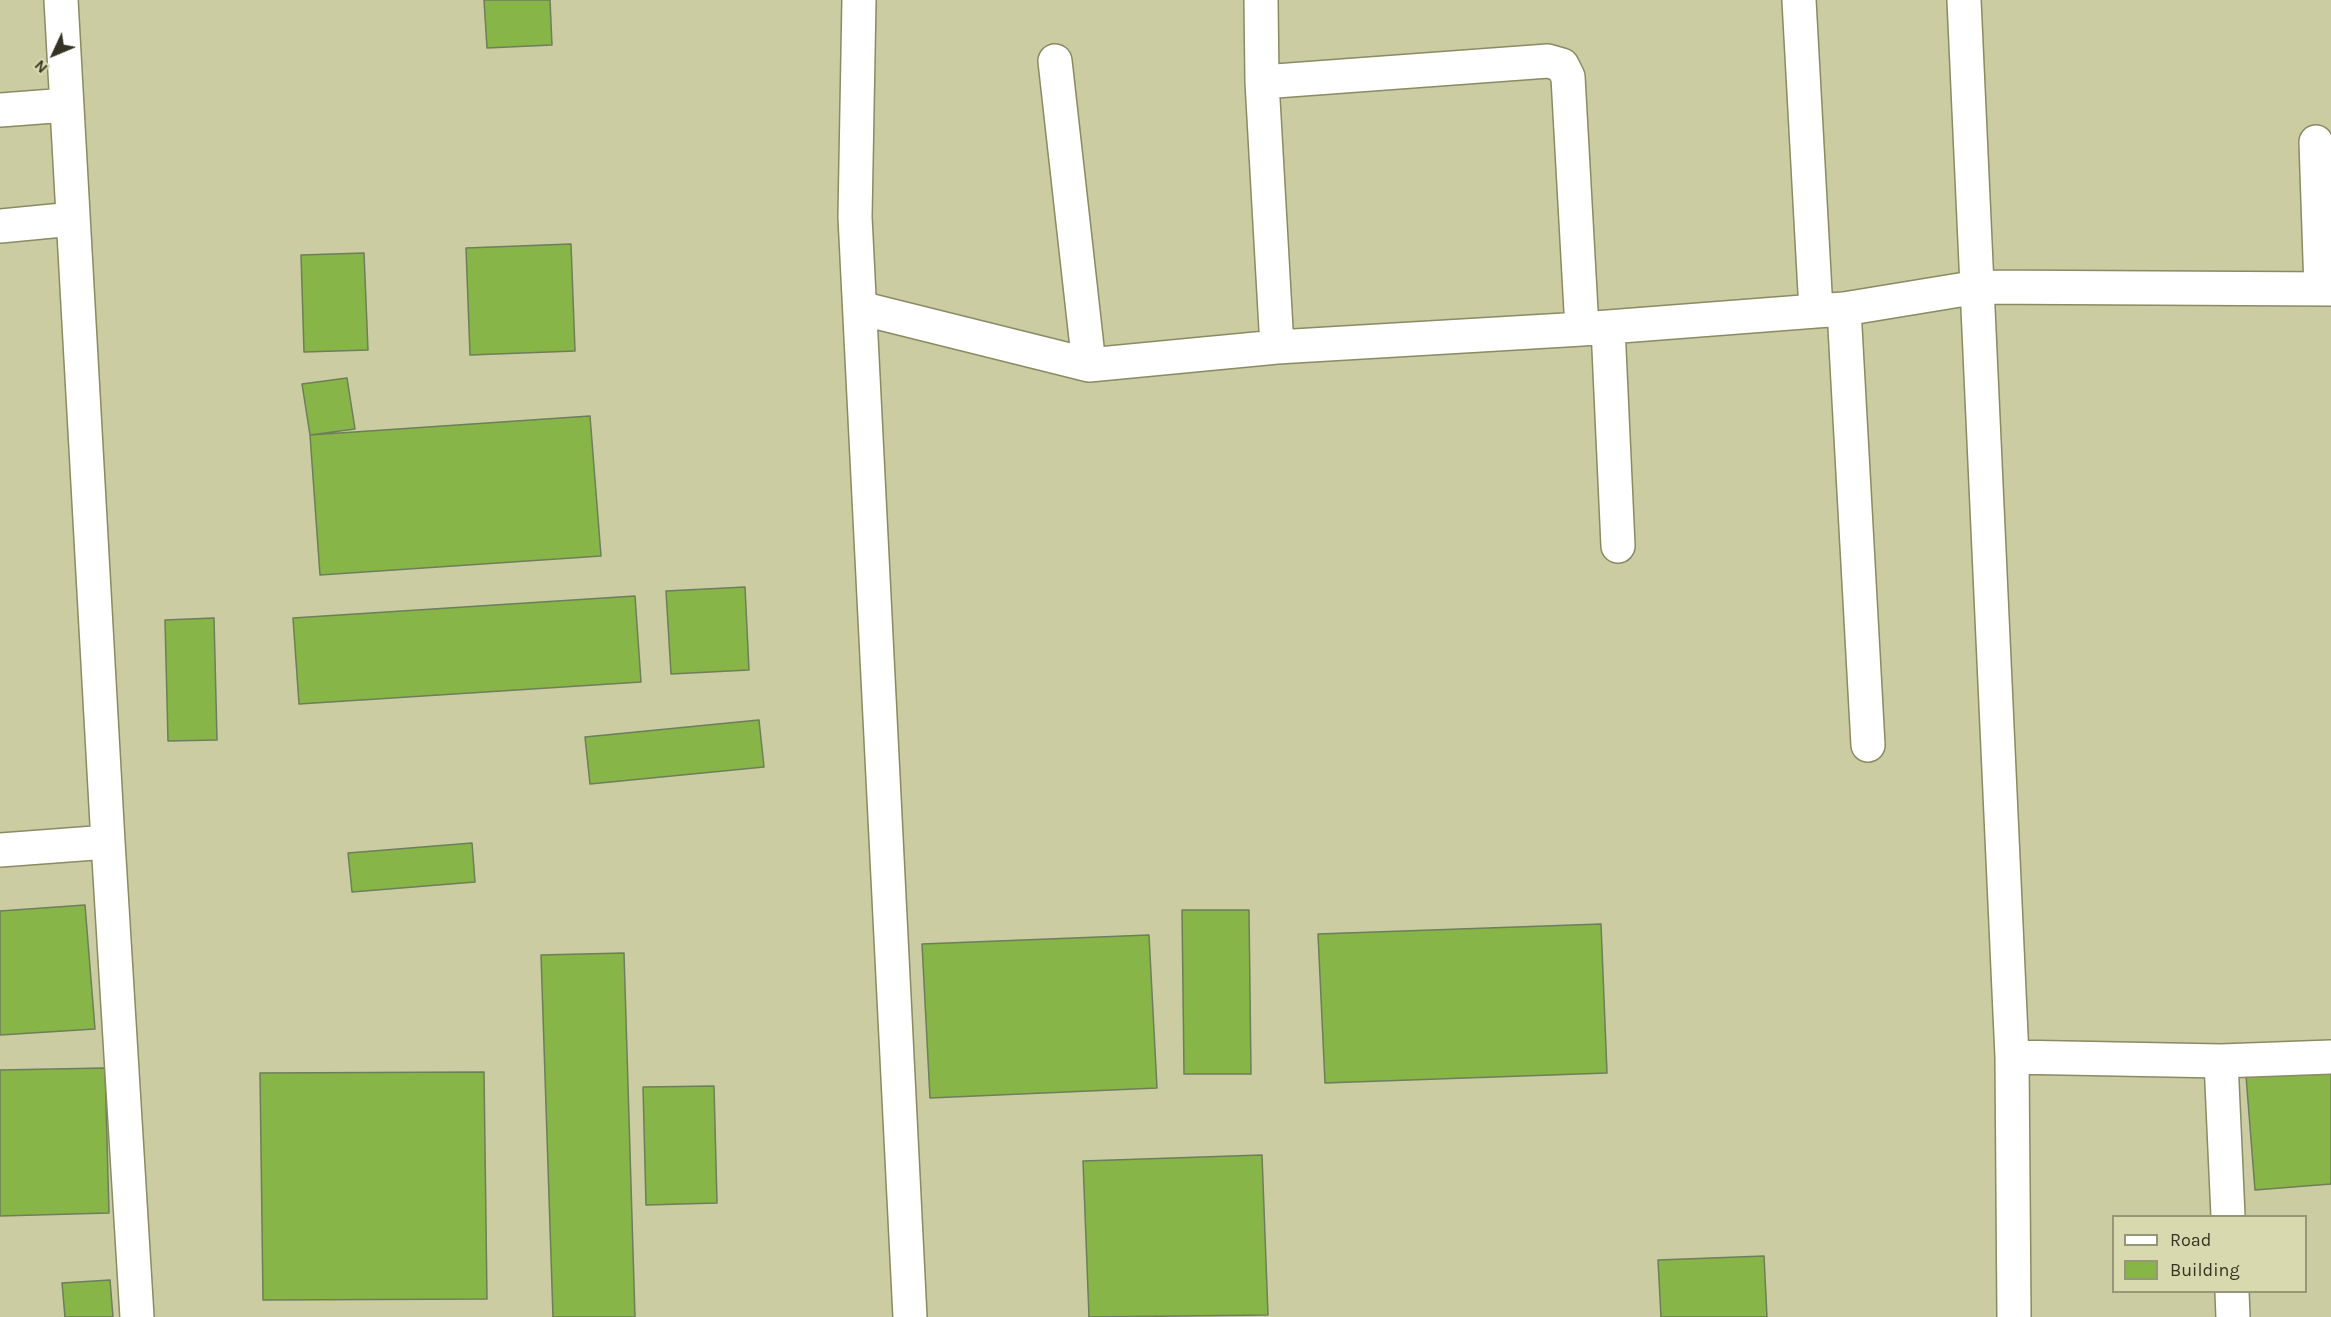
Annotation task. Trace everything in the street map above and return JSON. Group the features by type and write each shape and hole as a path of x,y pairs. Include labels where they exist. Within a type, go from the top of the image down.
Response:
{"street":[{"path":"61,0 137,1317"},
{"path":"859,0 855,217 910,1317"},
{"path":"1261,0 1262,82 1277,347"},
{"path":"1799,0 1830,310 1868,745"},
{"path":"1964,0 2012,1057 2014,1317"},
{"path":"1055,61 1089,365"},
{"path":"1262,82 1548,61 1562,65 1568,77 1618,546"},
{"path":"0,110 67,105"},
{"path":"860,308 1089,365 1277,347 1595,328 1830,310 1978,287 2326,289 2316,142"},
{"path":"0,226 73,219"},
{"path":"0,850 108,842"},
{"path":"2012,1057 2221,1061 2331,1057"},
{"path":"2221,1061 2228,1215"},
{"path":"2232,1293 2233,1317"}],"building":[{"path":"484,0 550,0 552,45 487,48"},
{"path":"571,244 575,351 470,355 466,248"},
{"path":"364,253 368,350 304,352 301,255"},
{"path":"347,378 355,429 310,435 302,384"},
{"path":"590,416 601,556 320,575 310,435"},
{"path":"745,587 749,670 671,674 666,591"},
{"path":"635,596 641,682 299,704 293,618"},
{"path":"214,618 217,740 168,741 165,620"},
{"path":"759,720 764,767 590,784 585,737"},
{"path":"472,843 475,882 352,892 348,853"},
{"path":"85,905 95,1029 0,1035 0,911"},
{"path":"1182,910 1249,910 1251,1074 1184,1074"},
{"path":"1601,924 1607,1073 1325,1083 1318,934"},
{"path":"1149,935 1157,1088 930,1098 922,944"},
{"path":"624,953 635,1317 553,1317 541,955"},
{"path":"105,1068 109,1213 0,1216 0,1070"},
{"path":"2331,1069 2331,1184 2255,1190 2246,1076"},
{"path":"484,1072 487,1299 263,1300 260,1073"},
{"path":"714,1086 717,1203 646,1205 643,1087"},
{"path":"1262,1155 1268,1315 1089,1317 1083,1161"},
{"path":"1764,1256 1767,1317 1661,1317 1658,1260"},
{"path":"110,1280 113,1317 65,1317 62,1283"}]}
